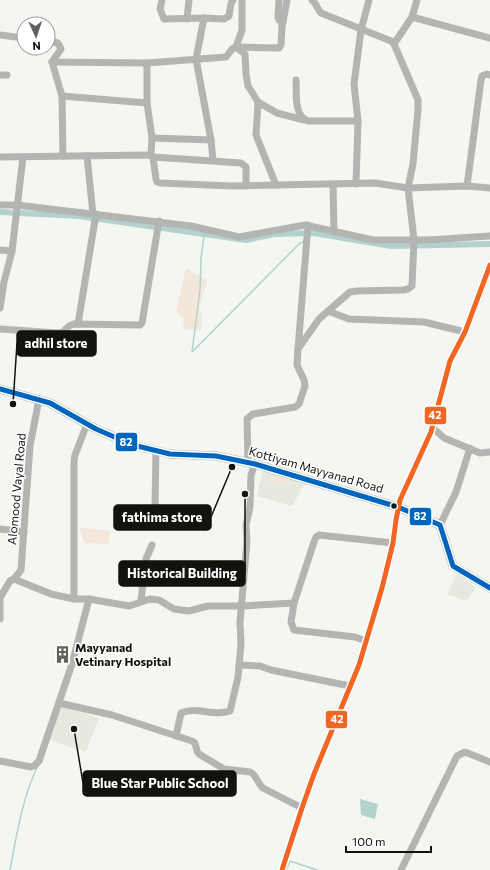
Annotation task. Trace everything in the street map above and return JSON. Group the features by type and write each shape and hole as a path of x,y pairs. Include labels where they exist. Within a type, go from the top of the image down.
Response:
{"main road":[{"name":"Kottiyam Mayyanad Road","path":"0,389 50,403 87,424 118,439 170,454 216,456 251,463 398,507 440,525"},
{"path":"440,525 453,566 490,588"}],"street":[{"path":"162,0 160,9 164,19 227,18 230,13 231,3 233,0"},
{"path":"187,19 189,0"},
{"path":"236,47 242,30 242,0"},
{"path":"52,62 147,63 226,57 232,48 236,47 279,48 282,45 282,22 278,17 279,0"},
{"path":"282,27 287,0"},
{"path":"298,349 319,319 350,292 403,290 412,286 414,240 408,188 413,164 418,104 394,44 387,39 321,13 315,2 312,0"},
{"path":"356,184 358,120 354,84 361,30 369,0"},
{"path":"394,44 412,17 417,0"},
{"path":"412,17 490,38"},
{"path":"204,18 196,59 211,140 212,160"},
{"path":"0,35 16,37"},
{"path":"52,62 61,49 61,46 56,42"},
{"path":"236,47 245,54 248,86 258,102 278,113 308,121 358,120"},
{"path":"52,62 62,96 63,156"},
{"path":"147,63 147,103 152,138 152,156 156,179 160,184 246,186 375,183 408,188 467,186 490,188"},
{"path":"467,186 481,80 482,76 487,74 490,75"},
{"path":"296,80 298,114 304,120"},
{"path":"62,96 147,103"},
{"path":"258,102 256,135 276,185"},
{"path":"152,138 211,140"},
{"path":"78,324 94,214 87,156"},
{"path":"0,157 152,156 212,160 244,164 246,171 246,186"},
{"path":"0,308 4,282 12,251 23,157"},
{"path":"333,184 334,232"},
{"path":"0,205 17,205 159,221 191,226 239,237 308,225 373,240 414,240 490,236"},
{"path":"0,329 63,332 69,326 78,324 140,325 142,323 159,221"},
{"path":"176,736 181,713 191,710 224,714 230,711 238,677 241,644 241,606 247,541 246,525 250,507 251,463 247,419 253,414 295,407 298,404 305,386 304,380 297,365 308,225"},
{"path":"0,250 12,251"},
{"path":"282,870 302,808 359,665 382,588 393,543 398,507 432,427 450,361 464,332 490,265"},
{"path":"328,311 349,319 424,322 464,332"},
{"name":"Alomood Vayal Road","path":"0,599 10,581 14,579 21,570 30,446 40,399"},
{"path":"74,599 74,466 75,455 87,424"},
{"path":"432,427 444,438 480,452 490,452"},
{"path":"440,525 460,482 470,448"},
{"path":"155,510 156,450"},
{"path":"0,529 24,532"},
{"path":"366,642 355,637 294,630 292,622 294,603 314,542 319,535 393,543"},
{"path":"141,600 146,559 152,545"},
{"path":"14,579 51,594 74,599 89,599 129,606 141,600 150,599 159,600 174,609 190,611 208,606 294,603"},
{"path":"0,599 0,619"},
{"path":"0,761 27,766 34,766 37,764 60,702 72,664 89,599"},
{"path":"239,665 260,666 271,670 350,686"},
{"path":"60,702 112,716 195,743 199,754 224,769 253,773 259,785 302,808"},
{"path":"401,870 457,756 465,752 490,762"}],"shaded area":[{"path":"186,268 207,281 199,307 202,314 201,331 183,329 184,318 176,312"},
{"path":"263,469 306,482 292,506 257,496"},
{"path":"272,475 291,479 286,487 268,480"},
{"path":"79,527 111,531 108,544 84,543"},
{"path":"457,574 476,588 466,601 447,594"},
{"path":"61,705 99,718 86,752 49,740"}],"water":[{"path":"360,799 378,804 375,819 361,815"}],"waterway":[{"path":"0,212 79,216 246,240 274,234 314,233 391,246 490,244"},
{"path":"310,236 314,233"},
{"path":"204,235 201,259 200,290 192,352 299,244 304,241"},
{"path":"10,870 24,803 38,766"},
{"path":"286,870 290,861 317,870"}],"transit line":[{"name":"42","path":"282,870 314,774 359,665 382,588 393,543 400,500 431,432 450,361 465,332 490,265"},
{"name":"82","path":"0,389 50,403 96,429 133,445 170,454 216,456 255,464 398,507 440,525 453,566 490,588"}],"place":[{"name":"adhil store","path":"13,404"},
{"name":"fathima store","path":"232,467"},
{"name":"Historical Building","path":"245,494"},
{"name":"Mayyanad Vetinary Hospital","path":"62,655"},
{"name":"Blue Star Public School","path":"74,729"}]}
